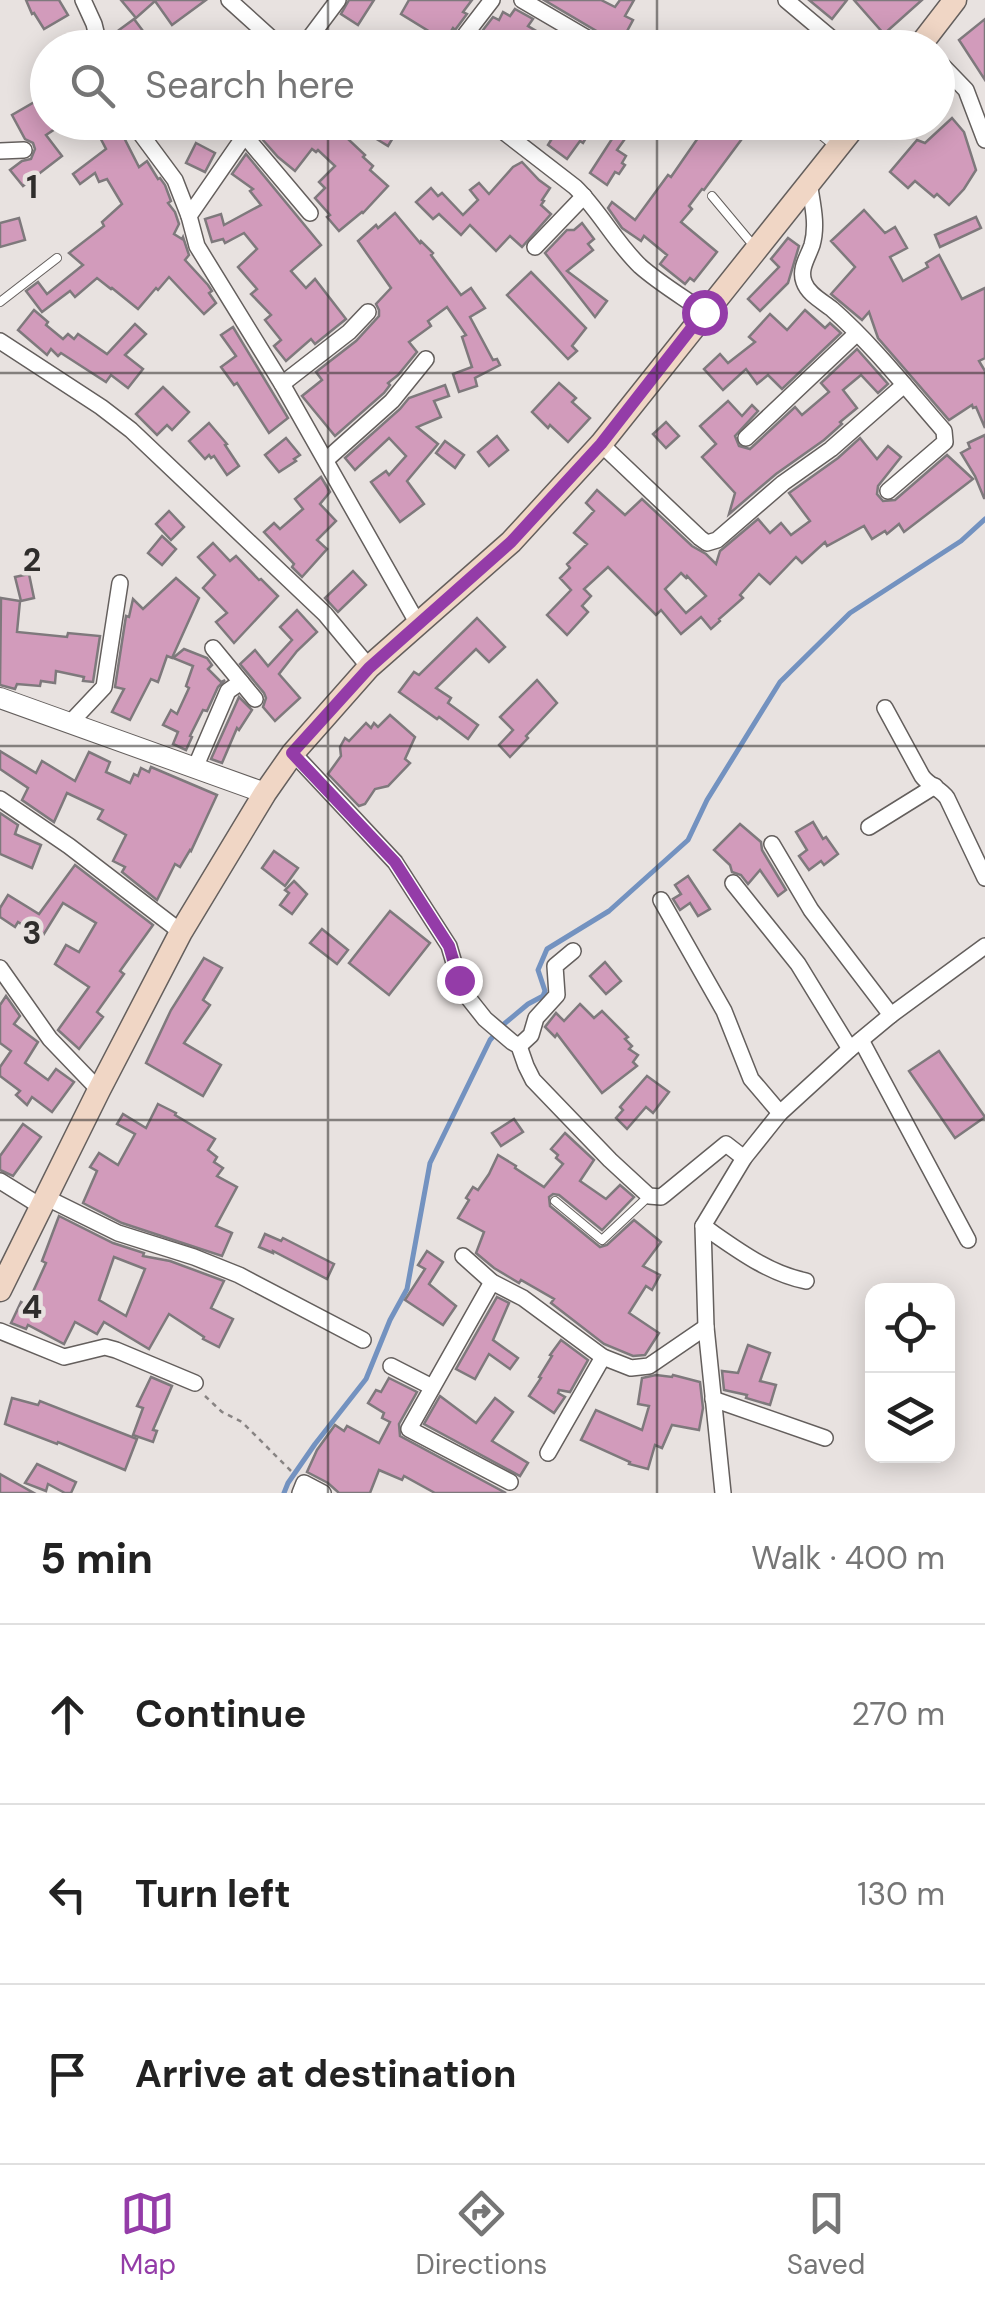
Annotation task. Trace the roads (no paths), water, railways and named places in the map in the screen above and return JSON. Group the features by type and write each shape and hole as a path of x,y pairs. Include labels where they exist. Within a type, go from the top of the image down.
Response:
{"main road":[{"path":"936,30 953,0"},
{"path":"0,1290 181,932 292,753 369,668 511,542 601,444 843,140"}],"street":[{"path":"82,0 96,30"},
{"path":"229,0 262,30"},
{"path":"316,30 338,0"},
{"path":"469,30 492,0"},
{"path":"522,0 573,30"},
{"path":"786,0 822,30"},
{"path":"955,79 966,90 985,140"},
{"path":"145,140 175,180 197,246 282,384 418,624"},
{"path":"188,216 241,140"},
{"path":"257,140 310,213"},
{"path":"514,140 584,196 607,229 641,266 704,312"},
{"path":"0,151 24,150"},
{"path":"809,182 816,225 802,276 810,292 833,310 944,431 945,442 888,491"},
{"path":"536,247 584,196"},
{"path":"282,384 349,332 368,312"},
{"path":"746,438 856,334"},
{"path":"0,341 131,430 324,614 369,668"},
{"path":"326,460 392,401 426,359"},
{"path":"601,444 700,538 712,542 904,385"},
{"path":"70,723 104,687 120,583"},
{"path":"212,648 255,700"},
{"path":"195,768 228,691 241,682"},
{"path":"0,698 265,793"},
{"path":"885,708 927,784 948,798 985,878"},
{"path":"292,753 395,862 449,946 466,994 498,1030 520,1046 533,1080 648,1196 661,1197 726,1144 744,1158"},
{"path":"869,827 935,786"},
{"path":"0,799 70,846 181,932"},
{"path":"772,844 811,910 891,1015"},
{"path":"733,883 855,1044 968,1240"},
{"path":"660,900 724,1010 750,1078 780,1113"},
{"path":"723,1493 706,1327 703,1226 744,1158 780,1113 855,1044 985,946"},
{"path":"520,1046 530,1035 536,1018 557,995 555,966 573,951"},
{"path":"0,968 50,1039 99,1090"},
{"path":"0,1181 118,1233 239,1276 363,1340"},
{"path":"703,1226 770,1269 806,1281"},
{"path":"462,1256 492,1282 523,1298 603,1357 631,1368 644,1368 706,1327"},
{"path":"492,1282 409,1428 510,1482"},
{"path":"0,1331 64,1357 105,1347 195,1383"},
{"path":"548,1453 603,1357"},
{"path":"390,1366 432,1387"},
{"path":"713,1399 825,1438"},
{"path":"299,1486 304,1483 323,1493"}],"lane":[{"path":"827,140 837,148"},
{"path":"712,196 756,249"},
{"path":"0,302 57,258"},
{"path":"555,1201 602,1240 648,1196"}],"waterway":[{"path":"284,1493 315,1444 366,1379 407,1289 430,1163 490,1040 528,1004 543,996 538,970 547,949 609,911 688,840 707,800 780,682 850,613 961,541 985,519"}]}
